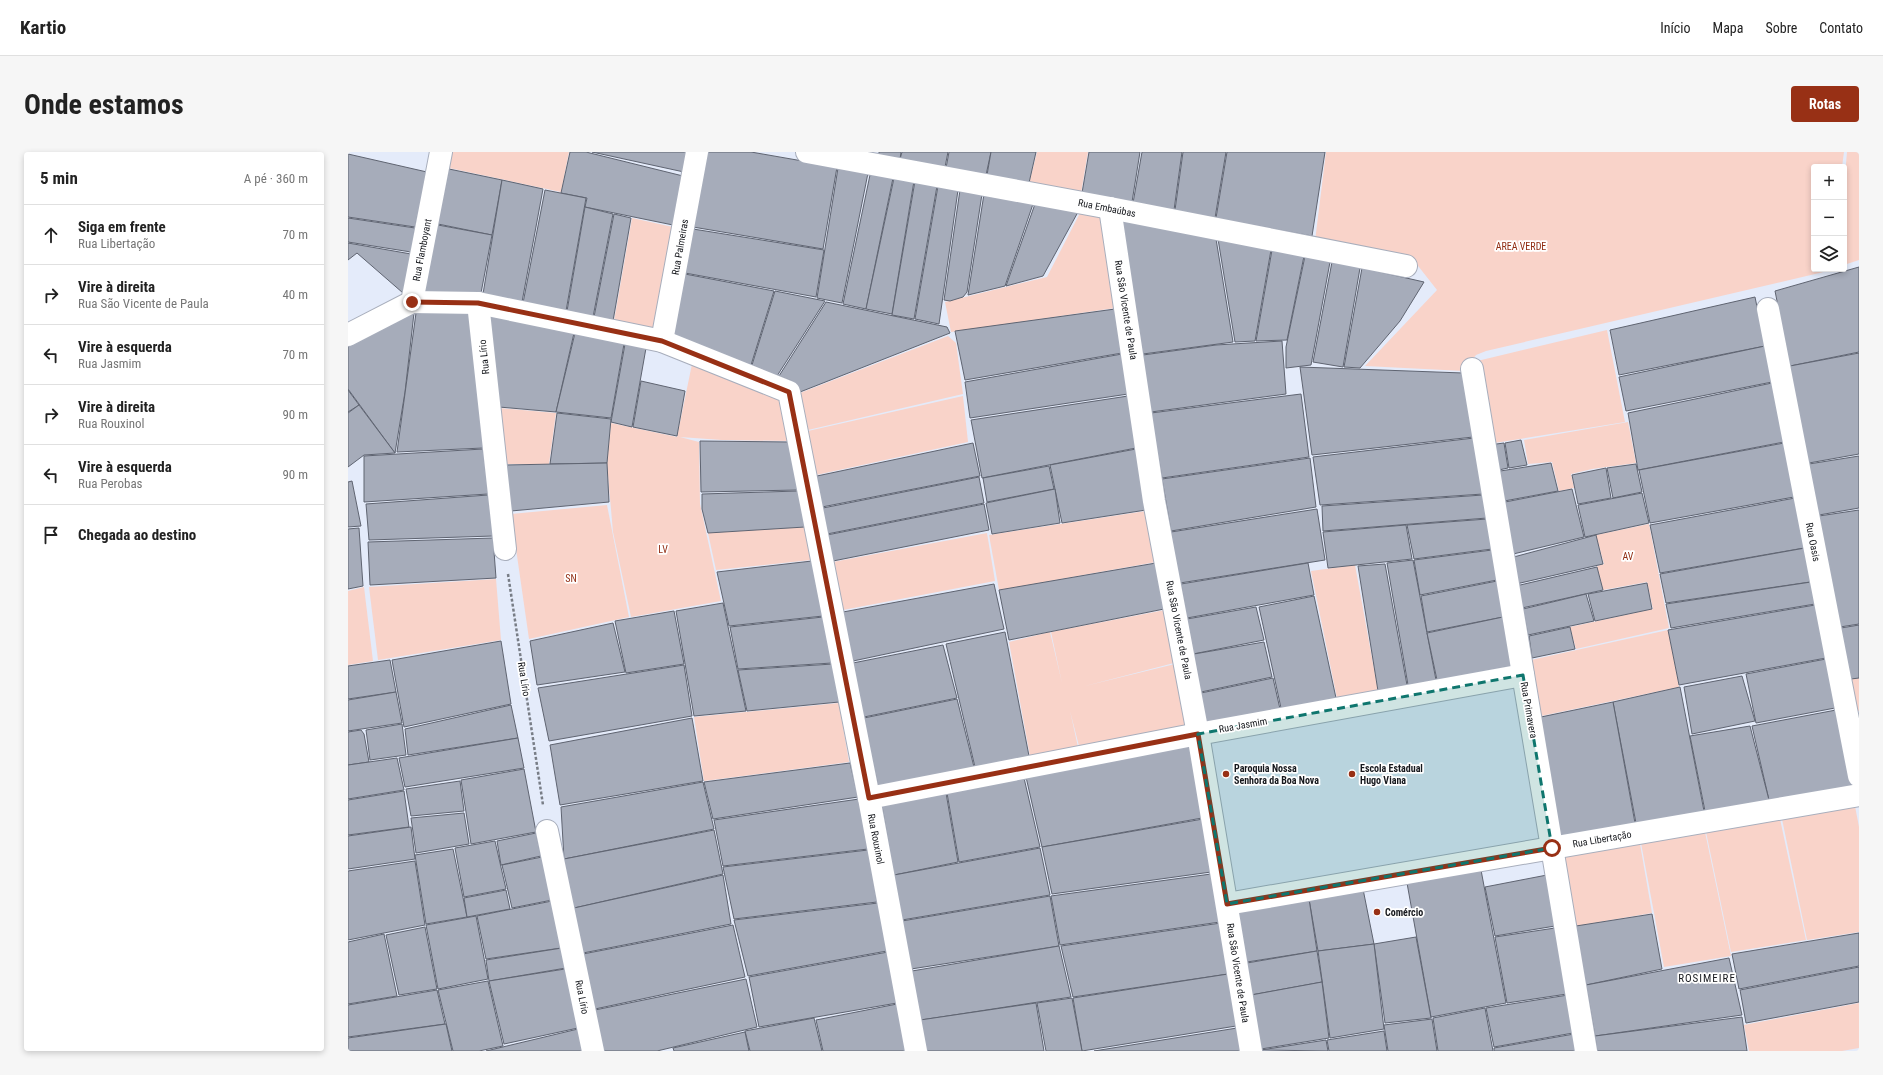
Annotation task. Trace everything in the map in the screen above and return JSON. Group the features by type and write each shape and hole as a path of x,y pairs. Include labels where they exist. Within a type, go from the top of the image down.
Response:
{"street":[{"name":"Rua Flamboyant","path":"412,302 441,152"},
{"name":"Rua Palmeiras","path":"662,341 697,152"},
{"name":"Rua Embaúbas","path":"807,152 1110,208 1406,266"},
{"name":"Rua São Vicente de Paula","path":"1110,208 1154,500 1198,734 1251,1051"},
{"path":"348,335 412,302 478,303 662,341"},
{"name":"Rua Lírio","path":"478,303 505,549"},
{"name":"Rua Oasis","path":"1768,309 1859,776"},
{"name":"Rua Rouxinol","path":"662,341 789,392 869,798 916,1051"},
{"name":"Rua Primavera","path":"1472,369 1586,1051"},
{"name":"Rua Jasmim","path":"869,798 1198,734 1523,675"},
{"name":"Rua Libertação","path":"1227,904 1859,795"},
{"name":"Rua Lírio","path":"547,831 593,1051"}],"path":[{"name":"Rua Lírio","path":"505,549 547,831"}],"highlighted area":[{"path":"1523,675 1552,848 1227,904 1198,734"}],"green space":[{"path":"452,152 569,152 561,192 449,168"},
{"path":"1037,152 1088,152 1081,193 1029,184"},
{"name":"AREA VERDE","path":"1326,152 1844,152 1842,164 1811,164 1811,272 1823,272 1486,351 1476,355 1464,371 1365,366 1437,290 1415,262 1315,241"},
{"path":"1847,152 1859,152 1859,260 1847,264 1847,164"},
{"path":"1080,213 1101,217 1115,308 951,332 945,302 1047,277"},
{"path":"632,218 673,227 655,330 614,321"},
{"path":"1607,330 1625,422 1488,444 1473,362"},
{"path":"948,336 956,343 963,394 808,430 800,393"},
{"name":"LV","path":"692,364 781,399 789,441 722,440 680,437 699,442 700,504 721,601 631,617 613,532 607,464 611,423 677,437"},
{"path":"963,396 968,442 816,475 808,431"},
{"path":"499,408 556,413 549,464 505,464"},
{"path":"1628,422 1636,463 1592,469 1571,474 1574,488 1559,491 1552,462 1528,464 1524,440"},
{"name":"SN","path":"607,505 629,617 529,639 511,514"},
{"path":"1146,511 1156,562 999,590 989,535"},
{"name":"AV","path":"1649,524 1669,628 1576,649 1570,627 1653,609 1647,582 1603,590 1597,566 1604,564 1596,535"},
{"path":"805,527 811,560 716,570 708,533"},
{"path":"987,533 995,581 843,610 833,562"},
{"path":"1355,565 1378,691 1337,698 1311,571"},
{"path":"496,579 501,640 378,660 369,587"},
{"path":"364,587 373,661 348,665 348,591"},
{"path":"1165,610 1174,663 1085,686 1175,664 1186,725 1079,746 1070,711 1078,747 1030,756 1009,642 1050,632 1062,683 1051,632"},
{"path":"1668,630 1679,687 1541,716 1531,660"},
{"path":"1859,678 1859,711 1857,711 1851,679"},
{"path":"839,703 849,762 704,781 694,717"},
{"path":"1855,806 1859,827 1859,932 1807,940 1782,819"},
{"path":"1780,819 1806,940 1731,952 1706,832"},
{"path":"1705,832 1731,956 1664,967 1641,843"},
{"path":"1640,844 1652,913 1576,926 1565,856"},
{"path":"1859,1003 1859,1048 1842,1051 1749,1051 1744,1025"}],"building":[{"path":"570,152 586,152 683,176 673,225 585,207 587,198 561,193"},
{"path":"592,152 688,152 684,172"},
{"path":"707,152 751,152 837,167 823,249 693,227"},
{"path":"879,152 901,152 900,159 879,155"},
{"path":"902,152 948,152 945,167 900,159"},
{"path":"949,152 991,152 986,175 946,168"},
{"path":"991,152 1036,152 1029,183 987,175"},
{"path":"1089,152 1140,152 1132,202 1082,193"},
{"path":"1142,152 1182,152 1174,210 1133,203"},
{"path":"1183,152 1226,152 1215,218 1175,210"},
{"path":"1227,152 1325,152 1312,236 1216,218"},
{"path":"348,154 427,172 415,227 348,217"},
{"path":"838,168 868,173 842,303 817,298"},
{"path":"449,169 502,180 492,235 438,224"},
{"path":"870,175 893,178 866,309 843,304"},
{"path":"894,178 914,181 892,314 866,309"},
{"path":"502,180 543,189 522,302 483,294"},
{"path":"915,181 937,186 914,319 892,315"},
{"path":"938,186 958,190 939,324 915,319"},
{"path":"545,190 586,198 566,311 523,303"},
{"path":"960,190 982,194 967,292 963,297 950,301 944,300"},
{"path":"984,194 1033,204 1005,286 968,295"},
{"path":"1035,204 1078,212 1043,276 1006,286"},
{"path":"585,207 613,214 593,317 567,311"},
{"path":"614,214 631,218 613,321 594,317"},
{"path":"348,218 415,228 411,252 348,242"},
{"path":"1122,220 1216,239 1233,342 1143,354"},
{"path":"438,225 492,235 481,293 424,292"},
{"path":"693,229 824,250 816,297 685,273"},
{"path":"1218,239 1271,250 1255,341 1235,342"},
{"path":"348,243 411,254 403,293 357,253 348,260"},
{"path":"1272,250 1304,256 1287,340 1256,341"},
{"path":"1305,256 1330,262 1311,365 1286,368 1286,347"},
{"path":"1332,262 1360,268 1343,367 1313,362"},
{"path":"1859,267 1859,352 1790,366 1775,291 1842,272 1847,272 1847,270"},
{"path":"1362,268 1424,282 1400,321 1360,368 1344,367"},
{"path":"685,274 774,291 751,365 674,335"},
{"path":"775,291 825,301 777,376 752,365"},
{"path":"1755,297 1765,346 1619,375 1610,330"},
{"path":"826,302 947,327 950,333 800,392 799,387 792,381 779,376"},
{"path":"1115,309 1122,353 965,380 955,331"},
{"path":"414,313 405,392 395,453 348,389 348,346"},
{"path":"416,313 469,313 483,448 397,452"},
{"path":"490,316 574,333 556,412 499,407"},
{"path":"575,333 624,344 611,418 556,412"},
{"path":"1282,341 1286,394 1151,412 1143,355 1216,345"},
{"path":"625,344 646,348 632,427 611,422"},
{"path":"1765,346 1772,382 1626,411 1619,377"},
{"path":"1859,353 1859,454 1809,463 1790,366"},
{"path":"1122,354 1128,394 970,418 965,382"},
{"path":"1300,367 1463,373 1473,437 1312,455"},
{"path":"641,381 685,391 677,436 633,427"},
{"path":"1772,383 1784,442 1638,470 1628,413"},
{"path":"348,390 359,405 348,412"},
{"path":"1301,394 1309,457 1162,478 1151,413"},
{"path":"1128,396 1136,448 982,478 971,420"},
{"path":"359,405 395,453 364,455 348,467 348,413"},
{"path":"557,413 611,419 607,463 550,464"},
{"path":"1474,438 1483,494 1320,505 1313,457"},
{"path":"1521,440 1527,465 1509,468 1505,443"},
{"path":"700,441 789,442 798,490 701,492"},
{"path":"973,443 980,476 822,507 817,476"},
{"path":"1504,443 1508,468 1494,471 1489,445"},
{"path":"1784,443 1794,497 1650,523 1639,470"},
{"path":"483,449 488,494 364,502 364,456"},
{"path":"1136,449 1146,510 1062,523 1050,465"},
{"path":"1859,456 1859,508 1819,515 1809,464"},
{"path":"1310,458 1316,507 1171,531 1162,479"},
{"path":"607,463 609,502 511,511 506,465"},
{"path":"1551,463 1558,491 1499,502 1494,472"},
{"path":"1636,464 1642,492 1613,498 1607,468"},
{"path":"1049,466 1054,489 987,502 983,478"},
{"path":"1606,468 1611,498 1578,504 1572,475"},
{"path":"979,477 984,503 827,534 823,508"},
{"path":"352,481 361,526 348,527 348,482"},
{"path":"1055,489 1060,523 992,534 986,503"},
{"path":"1572,489 1584,537 1509,555 1500,503"},
{"path":"798,491 805,527 708,533 702,509 702,494"},
{"path":"1642,493 1649,523 1585,537 1578,505"},
{"path":"488,495 493,536 369,540 366,504"},
{"path":"1483,495 1487,518 1323,531 1322,506"},
{"path":"1795,498 1804,548 1660,573 1650,525"},
{"path":"984,504 989,530 833,561 827,535"},
{"path":"1317,509 1325,560 1180,583 1171,532"},
{"path":"1859,510 1859,624 1840,627 1819,516"},
{"path":"1487,519 1492,549 1414,559 1407,525"},
{"path":"1406,525 1412,559 1328,568 1323,532"},
{"path":"359,528 363,586 348,589 348,529"},
{"path":"1596,535 1603,564 1516,584 1510,558"},
{"path":"493,538 496,578 370,585 368,542"},
{"path":"1805,548 1810,582 1666,603 1660,574"},
{"path":"1492,550 1497,580 1420,595 1414,560"},
{"path":"1413,560 1436,680 1408,685 1387,563"},
{"path":"812,561 823,616 729,626 717,572"},
{"path":"1156,563 1164,609 1009,640 999,590"},
{"path":"1308,563 1314,595 1187,618 1181,584"},
{"path":"1385,564 1407,685 1378,691 1358,566"},
{"path":"1597,567 1603,590 1522,608 1516,586"},
{"path":"1497,581 1503,617 1427,632 1421,596"},
{"path":"1811,582 1815,604 1671,628 1666,604"},
{"path":"1647,583 1652,609 1595,621 1588,594"},
{"path":"994,584 1004,629 853,661 843,612"},
{"path":"1586,594 1594,621 1528,635 1523,609"},
{"path":"1314,596 1336,698 1281,708 1259,607"},
{"path":"723,603 746,711 694,716 676,611"},
{"path":"1815,605 1826,658 1679,685 1668,630"},
{"path":"1256,607 1264,640 1193,654 1187,619"},
{"path":"674,611 684,664 626,673 615,621"},
{"path":"823,617 832,663 738,669 730,627"},
{"path":"1503,617 1511,666 1437,680 1427,633"},
{"path":"613,623 625,672 537,685 530,641"},
{"path":"1859,625 1859,678 1851,679 1841,628"},
{"path":"1570,627 1575,649 1532,658 1529,636"},
{"path":"1005,632 1029,756 975,767 946,644"},
{"path":"501,641 511,704 404,727 392,660"},
{"path":"1264,642 1272,677 1201,692 1194,654"},
{"path":"943,645 957,698 864,717 853,663"},
{"path":"1826,659 1835,708 1756,723 1746,674"},
{"path":"390,660 396,692 348,699 348,666"},
{"path":"833,664 839,702 747,711 738,670"},
{"path":"684,665 692,716 549,741 538,688"},
{"path":"1742,676 1755,721 1692,734 1684,687"},
{"path":"1273,678 1280,709 1206,722 1201,693"},
{"path":"1680,687 1704,811 1636,823 1613,702"},
{"path":"396,692 402,723 348,731 348,700"},
{"path":"957,699 974,767 878,786 864,718"},
{"path":"1613,702 1635,823 1560,836 1541,717"},
{"path":"511,705 518,738 408,755 405,729"},
{"path":"1836,710 1851,786 1769,800 1752,726"},
{"path":"692,718 703,781 560,805 550,745"},
{"path":"402,724 406,755 370,760 366,730"},
{"path":"1750,726 1769,800 1705,811 1690,736"},
{"path":"361,730 364,734 369,762 348,765 348,732"},
{"path":"518,738 524,768 405,787 399,758"},
{"path":"1190,746 1202,818 1042,847 1026,777"},
{"path":"397,758 404,790 348,799 348,765"},
{"path":"850,763 858,797 713,819 704,782"},
{"path":"524,769 536,832 471,844 461,780"},
{"path":"1024,778 1040,847 959,862 947,793"},
{"path":"460,781 464,811 411,816 406,789"},
{"path":"703,782 714,829 564,859 561,807"},
{"path":"404,791 409,827 348,835 348,800"},
{"path":"946,793 958,862 894,875 882,806"},
{"path":"859,799 868,849 723,866 714,820"},
{"path":"464,813 469,844 416,853 411,818"},
{"path":"1203,819 1211,872 1052,894 1042,847"},
{"path":"411,827 415,859 348,869 348,836"},
{"path":"714,830 723,874 574,908 564,859"},
{"path":"536,833 541,856 501,865 497,841"},
{"path":"495,841 506,889 464,897 455,848"},
{"path":"1040,848 1050,895 902,920 894,875"},
{"path":"453,849 467,917 426,924 415,855"},
{"path":"868,850 877,902 734,919 723,867"},
{"path":"542,857 552,900 512,908 502,865"},
{"path":"415,861 425,925 348,940 348,871"},
{"path":"1481,870 1506,1003 1431,1017 1407,883"},
{"path":"1211,874 1220,922 1060,945 1051,896"},
{"path":"723,875 731,924 583,953 574,908"},
{"path":"1547,875 1555,926 1495,936 1485,887"},
{"path":"1363,889 1374,944 1318,951 1309,899"},
{"path":"506,890 510,909 467,917 464,898"},
{"path":"1050,896 1059,946 911,969 902,921"},
{"path":"1309,899 1317,951 1247,962 1238,912"},
{"path":"552,901 561,948 486,959 477,916"},
{"path":"878,903 887,951 748,976 734,920"},
{"path":"1652,914 1662,969 1586,985 1576,926"},
{"path":"476,916 488,979 438,989 426,925"},
{"path":"1221,923 1228,974 1073,997 1061,946"},
{"path":"733,925 745,977 595,1009 583,954"},
{"path":"425,927 437,989 399,995 386,935"},
{"path":"1555,928 1567,994 1507,1003 1495,937"},
{"path":"1859,933 1859,966 1739,989 1732,954"},
{"path":"384,934 397,996 348,1004 348,942"},
{"path":"1416,937 1431,1018 1385,1023 1374,944"},
{"path":"1374,944 1384,1029 1330,1038 1318,951"},
{"path":"1059,946 1071,997 921,1020 912,971"},
{"path":"562,948 566,968 489,981 486,960"},
{"path":"1317,951 1322,982 1251,995 1247,963"},
{"path":"888,952 897,1003 759,1027 749,977"},
{"path":"1729,958 1742,1015 1595,1036 1586,985"},
{"path":"1859,967 1859,1002 1746,1023 1740,990"},
{"path":"565,969 578,1028 504,1044 489,981"},
{"path":"1228,974 1236,1026 1082,1051 1073,998"},
{"path":"746,979 757,1027 657,1051 603,1051 595,1010"},
{"path":"488,981 503,1046 479,1051 453,1051 438,990"},
{"path":"1322,982 1329,1038 1261,1049 1251,995"},
{"path":"437,990 445,1024 348,1037 348,1005"},
{"path":"1568,995 1573,1033 1494,1047 1486,1008"},
{"path":"1072,998 1082,1051 1046,1051 1037,1003"},
{"path":"1036,1003 1044,1051 927,1051 920,1020"},
{"path":"897,1004 906,1051 823,1051 816,1020"},
{"path":"1485,1008 1493,1051 1438,1051 1433,1018"},
{"path":"1742,1017 1747,1051 1597,1051 1595,1036"},
{"path":"814,1018 822,1051 750,1051 745,1031"},
{"path":"1432,1019 1437,1051 1388,1051 1384,1025"},
{"path":"446,1024 452,1051 348,1051 348,1038"},
{"path":"1237,1028 1240,1051 1094,1051"},
{"path":"578,1029 582,1051 486,1051"},
{"path":"1384,1031 1387,1051 1329,1051 1327,1040"},
{"path":"745,1032 749,1051 674,1051 673,1048"},
{"path":"1574,1034 1577,1051 1494,1051 1494,1048"},
{"path":"1326,1040 1328,1051 1261,1050"}],"place":[{"name":"Paroquia Nossa Senhora da Boa Nova","path":"1226,774"},
{"name":"Escola Estadual Hugo Viana","path":"1352,774"},
{"name":"Comércio","path":"1377,912"}],"district":[{"name":"ROSIMEIRE","path":"1707,978"}],"route":[{"path":"412,302 478,303 662,341 789,392 869,798 1198,734 1227,904 1552,848"}]}
